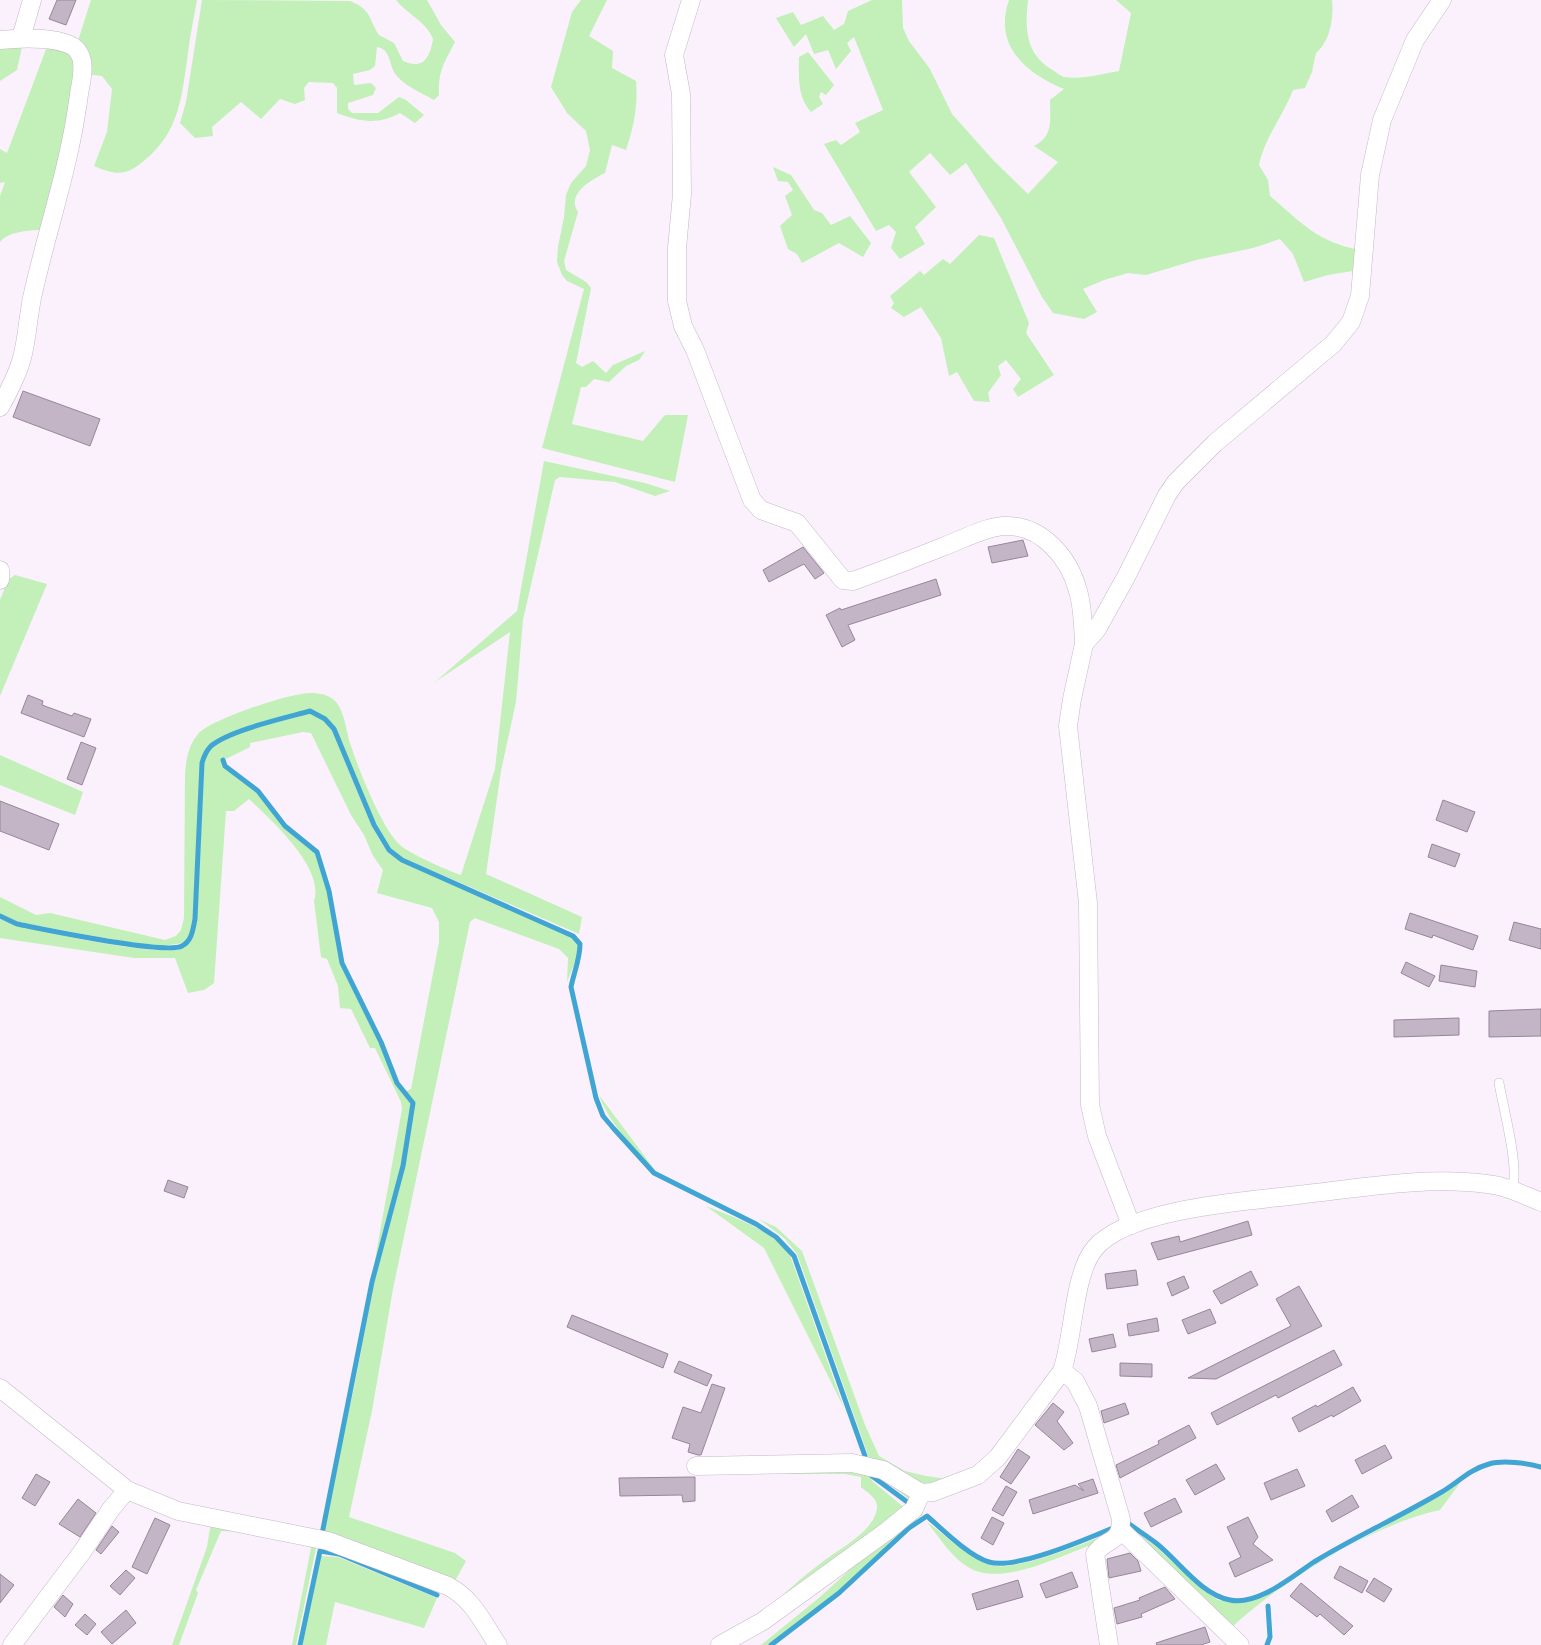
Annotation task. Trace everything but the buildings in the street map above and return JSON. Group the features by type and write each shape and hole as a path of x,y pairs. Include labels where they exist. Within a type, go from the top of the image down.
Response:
{"street":[{"path":"21,38 32,0"},
{"path":"691,0 674,55 681,94 682,194 675,273 677,301 683,326 695,350 752,500 760,510 796,523 843,580 853,581 987,529 1016,526 1032,531 1046,540 1061,555 1079,591 1084,644 1068,726 1088,903 1090,1105 1097,1136 1131,1225"},
{"path":"1084,644 1097,629 1126,578 1167,495 1176,482 1215,443 1333,344 1351,322 1360,296 1370,175 1382,120 1415,40 1442,0"},
{"path":"0,40 21,38 65,42 74,46 82,60 82,75 70,154 32,297 22,357 11,388 0,407"},
{"path":"0,570 0,580"},
{"path":"696,1466 852,1463 883,1470 921,1492 933,1492 950,1487 978,1475 998,1457 1062,1371 1068,1355 1079,1287 1088,1259 1096,1246 1131,1225 1236,1201 1423,1182 1488,1184 1512,1189 1541,1202"},
{"path":"1062,1371 1075,1381 1088,1406 1121,1519 1121,1530 1118,1537 1099,1548 1095,1554 1109,1645"},
{"path":"0,1388 127,1490 178,1512 328,1541 448,1586 462,1593 498,1645"},
{"path":"12,1645 82,1552 110,1509 127,1490"},
{"path":"720,1645 763,1621 887,1531 914,1509 921,1492"},
{"path":"1121,1530 1240,1645"}],"lane":[{"path":"1499,1083 1513,1163 1515,1182 1512,1189"}],"green space":[{"path":"91,0 197,0 184,83 173,124 157,148 146,159 133,169 121,173 109,172 94,166 107,132 112,89 102,76 85,74 77,44"},
{"path":"202,0 350,1 366,11 379,35 394,43 403,61 416,64 427,57 433,39 422,23 396,0 427,0 441,25 455,42 442,67 439,95 434,100 402,81 394,72 387,53 381,48 377,47 375,66 370,70 353,74 354,85 371,83 376,88 373,95 348,103 348,109 352,113 378,113 399,97 406,100 424,115 415,123 400,113 392,117 369,121 337,113 337,88 333,83 309,82 304,88 305,100 295,104 280,99 261,119 241,102 212,127 213,136 195,138 180,123 186,102"},
{"path":"581,0 607,0 589,36 613,51 612,68 636,81 636,107 626,150 612,145 605,173 582,188 575,199 578,212 564,261 566,270 586,282 591,288 576,363 582,367 593,361 606,373 613,365 645,351 639,360 626,366 609,382 594,379 586,387 581,387 572,424 643,441 665,415 688,415 675,482 542,448 584,289 567,281 562,275 557,262 566,195 571,183 586,166 590,150 586,131 567,113 551,87 572,12"},
{"path":"872,0 902,0 903,28 909,41 930,69 952,114 994,161 1028,194 1058,162 1034,146 1045,137 1050,127 1050,100 1064,89 1037,75 1016,56 1009,44 1006,31 1005,16 1009,0 1028,0 1027,29 1029,39 1042,63 1062,76 1078,78 1119,71 1131,13 1116,0 1332,0 1332,14 1328,36 1316,53 1312,72 1305,88 1293,90 1269,137 1259,165 1268,180 1270,196 1292,215 1321,237 1360,250 1359,270 1328,275 1304,282 1293,254 1280,239 1253,248 1196,260 1146,275 1128,273 1104,280 1083,289 1097,312 1084,319 1053,313 1042,297 1001,218 966,163 950,175 930,153 909,172 936,207 915,227 925,244 900,259 891,248 896,232 889,225 876,231 824,144 836,140 841,145 860,132 855,123 883,110 854,37 847,43 851,51 836,69 828,50 814,54 806,34 794,47 776,18 793,12 801,25 823,16 834,30 844,24 848,11"},
{"path":"0,42 23,42 17,70 0,81"},
{"path":"48,44 63,46 78,61 46,229 15,233 0,242 0,196 5,182 0,183 0,149 7,153"},
{"path":"808,52 834,85 826,95 821,92 819,97 823,104 811,112 803,99 799,79 799,57"},
{"path":"773,167 791,175 814,210 822,213 831,225 850,216 871,243 863,257 839,243 802,263 797,254 788,249 780,226 792,215 785,196 793,190 788,182 778,181"},
{"path":"979,235 994,238 1029,323 1026,333 1054,375 1018,397 1013,389 1021,379 1006,360 998,366 1001,375 988,393 990,402 974,401 957,372 949,376 941,338 921,307 904,317 891,308 894,303 890,296 920,271 924,275 943,259 950,264"},
{"path":"544,461 645,483 670,491 655,496 615,482 560,477 555,480 523,620 516,702 501,771 486,874 582,917 579,934 403,858 390,849 375,825 335,728 326,718 310,709 234,731 212,743 205,752 200,763 194,919 190,933 184,943 155,947 17,922 0,914 0,897 36,915 50,913 165,940 176,936 181,930 184,918 185,775 187,758 192,743 199,733 218,721 278,699 305,693 327,696 338,704 365,784 393,837 400,845 412,853 461,875 495,769 510,632 435,682 517,611"},
{"path":"15,575 47,584 0,696 0,600 8,580"},
{"path":"310,713 324,721 332,730 372,827 387,852 401,861 572,937 578,945 578,955 567,982 568,958 559,949 475,918 470,922 393,1289 372,1411 349,1517 455,1553 466,1561 455,1581 324,1535 332,1486 354,1388 374,1283 405,1167 414,1102 406,1091 411,1089 439,942 439,922 432,908 377,893 383,870 373,856 364,835 351,815 311,733 303,732 250,743 250,747 222,761 223,767 257,792 284,827 315,853 327,892 340,963 380,1043 396,1084 411,1103 402,1166 371,1282 402,1109 401,1102 375,1048 370,1048 351,1009 340,1008 338,986 327,959 321,957 312,874 294,846 249,799 234,811 226,811 214,983 204,990 188,993 175,958 134,958 0,938 0,919 14,924 94,942 151,950 173,950 185,947 192,938 197,920 204,763 210,750 223,741 246,731"},
{"path":"0,755 83,792 75,815 0,785"},
{"path":"599,1095 655,1170 616,1126"},
{"path":"706,1206 752,1225 772,1238 790,1255 844,1408 764,1248"},
{"path":"759,1219 776,1227 802,1251 865,1425 879,1456 905,1471 955,1480 928,1485 915,1481 869,1458 797,1254 785,1239"},
{"path":"789,1469 869,1470 915,1497 914,1503 884,1480 871,1476 872,1481 906,1509 766,1612 806,1574 863,1532 875,1516 877,1507 874,1498 861,1487 861,1477 845,1474 788,1474"},
{"path":"1460,1483 1440,1510 1414,1517 1387,1528 1328,1558 1273,1594 1229,1630 1127,1526 1154,1545 1203,1590 1218,1600 1242,1603 1267,1594 1323,1560 1442,1495"},
{"path":"920,1513 923,1514 838,1591 769,1645 761,1645 820,1597 855,1565"},
{"path":"211,1522 330,1544 444,1587 441,1593 339,1550 316,1548 296,1645 292,1645 311,1548 305,1544 255,1532 221,1531 196,1590 198,1593 179,1645 172,1645 207,1547"},
{"path":"927,1522 971,1556 987,1564 998,1566 1032,1561 1089,1542 1116,1530 1092,1552 1088,1546 1028,1568 995,1574 981,1572 962,1563"},
{"path":"321,1556 338,1557 437,1598 424,1628 335,1602 326,1645 302,1645"}],"waterway":[{"path":"0,916 17,924 103,940 153,947 171,948 182,946 190,938 195,919 202,763 206,752 220,740 273,721 310,711 325,719 334,729 374,825 389,850 402,860 573,936 580,944 571,987 596,1098 603,1116 654,1173 756,1224 776,1237 794,1256 865,1456"},
{"path":"223,760 225,766 258,791 285,826 317,852 329,891 342,963 381,1042 397,1083 413,1103 403,1166 372,1282 322,1534"},
{"path":"1128,1523 1165,1550 1190,1576 1209,1591 1219,1597 1241,1601 1252,1599 1274,1589 1314,1562 1424,1502 1482,1466 1508,1462 1541,1467"},
{"path":"872,1476 910,1504"},
{"path":"771,1645 839,1593 909,1528 927,1516 956,1542 973,1554 989,1562 1001,1563 1052,1552 1115,1527"},
{"path":"300,1645 320,1551 339,1554 437,1595"},
{"path":"1267,1645 1270,1637 1268,1606"}]}
